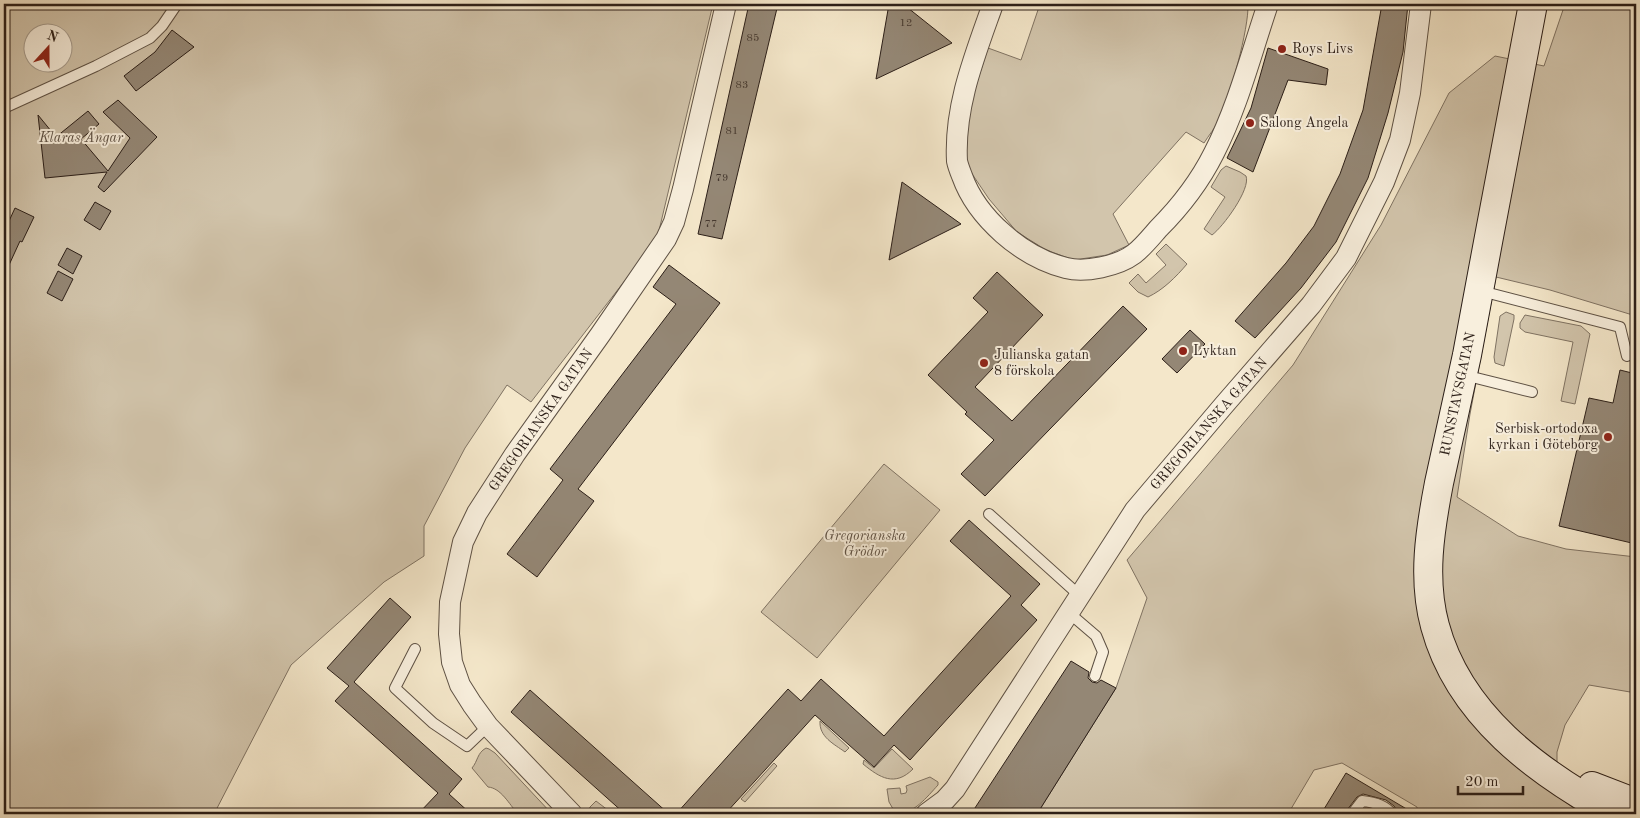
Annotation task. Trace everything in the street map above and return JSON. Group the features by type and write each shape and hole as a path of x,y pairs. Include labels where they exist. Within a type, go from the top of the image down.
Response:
{"street":[{"name":"GREGORIANSKA GATAN","path":"572,814 488,726 460,684 452,662 448,634 450,602 463,542 477,513 515,454 666,239 674,222 726,4"},
{"path":"993,4 963,92 957,130 957,164 973,201 992,224 1011,240 1043,259 1067,268 1092,270 1115,263 1134,254 1172,215 1197,182 1214,155 1228,124 1268,4"},
{"name":"GREGORIANSKA GATAN","path":"926,814 945,800 954,789 1135,510 1224,404 1311,305 1346,258 1384,182 1400,140 1410,93 1421,4"},
{"name":"RUNSTAVSGATAN","path":"1533,4 1463,375 1431,525 1428,564 1434,625 1444,652 1471,702 1508,742 1578,795 1614,814"},
{"name":"RUNSTAVSGATAN","path":"1527,757 1584,783 1636,803"}],"lane":[{"path":"4,108 96,66 150,38 162,26 177,4"},
{"path":"1478,290 1620,327 1627,356"},
{"path":"1463,375 1532,392"},
{"path":"989,514 1079,595"},
{"path":"1068,612 1096,636 1104,652 1095,676"},
{"path":"416,649 396,688 433,723 467,746 488,726"},
{"path":"1352,814 1362,801 1388,809 1392,814"}],"green space":[{"name":"Klaras Ängar","path":"4,4 713,4 657,239 531,402 507,385 465,448 424,526 424,556 384,582 291,665 214,814 4,814"},
{"path":"1040,4 1248,4 1238,62 1217,123 1204,143 1186,132 1113,214 1129,245 1107,255 1074,260 1046,250 1017,232 989,199 964,162 961,132 988,48 1021,60"},
{"path":"1565,4 1636,4 1636,316 1550,290 1496,277 1470,414 1457,497 1518,536 1566,549 1636,557 1636,693 1589,685 1565,725 1557,752 1557,796 1582,814 1417,814 1417,807 1342,763 1314,770 1288,814 1037,814 1116,688 1147,598 1127,560 1293,365 1381,225 1449,93 1495,56 1544,66"},
{"path":"1226,166 1246,176 1246,182 1235,207 1223,224 1212,235 1204,229 1225,197 1211,187 1221,170"},
{"path":"1166,244 1187,264 1169,283 1148,297 1138,292 1129,283 1138,274 1146,283 1166,265 1156,254"},
{"path":"1506,312 1514,315 1514,319 1504,366 1495,363 1494,357 1500,316"},
{"path":"1525,315 1581,326 1590,334 1575,404 1561,401 1573,342 1525,332 1520,328 1520,323"},
{"name":"Gregorianska Grödor","path":"884,464 940,510 817,658 761,612"},
{"path":"820,721 849,748 845,752 825,736 820,727"},
{"path":"486,748 495,753 552,814 518,814 501,793 488,787 472,768 481,752"},
{"path":"892,749 913,769 906,775 894,779 888,778 875,773 863,764 864,760 874,768"},
{"path":"774,763 777,766 745,802 741,799"},
{"path":"930,777 938,782 938,785 929,795 909,811 896,814 889,802 887,789 900,788 901,794 906,793 906,786"},
{"path":"596,801 613,814 592,814 589,810"}],"building":[{"path":"749,4 778,4 722,239 698,234"},
{"path":"889,4 903,4 952,43 876,79"},
{"path":"1382,4 1408,4 1403,52 1388,113 1368,178 1336,242 1301,288 1255,338 1235,321 1286,263 1314,226 1340,174 1363,110"},
{"path":"172,30 194,47 136,91 124,76 155,52"},
{"path":"1268,48 1328,69 1326,85 1288,80 1253,172 1227,158 1251,108"},
{"path":"118,100 157,137 104,192 98,187 107,172 45,178 38,115 56,137 88,111 99,124 81,139 108,171 130,138 103,112"},
{"path":"902,182 961,224 889,260"},
{"path":"95,202 111,211 100,230 84,220"},
{"path":"15,208 34,217 22,242 20,241 4,276 4,232"},
{"path":"67,248 82,256 73,274 58,265"},
{"path":"669,265 720,303 578,489 594,501 537,577 507,554 563,480 550,469 676,304 653,287"},
{"path":"58,271 73,279 62,301 47,293"},
{"path":"997,272 1043,315 975,387 1012,421 1123,306 1147,329 985,496 961,474 994,440 965,414 967,412 928,375 988,312 973,298"},
{"name":"Lyktan","path":"1190,330 1205,344 1177,373 1162,359"},
{"name":"Serbisk-ortodoxa kyrkan i Göteborg","path":"1620,370 1636,374 1636,544 1559,526 1589,398 1613,403"},
{"path":"969,520 1040,584 1021,605 1037,620 910,760 894,745 874,767 815,715 725,814 676,814 788,689 801,701 821,679 884,736 1011,596 950,541"},
{"path":"390,598 411,617 354,682 462,779 449,794 471,814 418,814 438,793 335,701 349,686 327,668"},
{"path":"1071,661 1089,672 1088,678 1092,682 1097,683 1101,680 1116,688 1037,814 971,814"},
{"path":"530,690 669,814 625,814 511,712"},
{"path":"1346,773 1415,814 1399,814 1394,806 1386,800 1363,794 1357,797 1345,814 1321,814"},
{"path":"1365,808 1376,811 1382,814 1360,814"}],"place":[{"name":"Roys Livs","path":"1282,49"},
{"name":"Salong Angela","path":"1250,123"},
{"name":"Lyktan","path":"1183,351"},
{"name":"Julianska gatan 8 förskola","path":"984,363"},
{"name":"Serbisk-ortodoxa kyrkan i Göteborg","path":"1608,437"}]}
